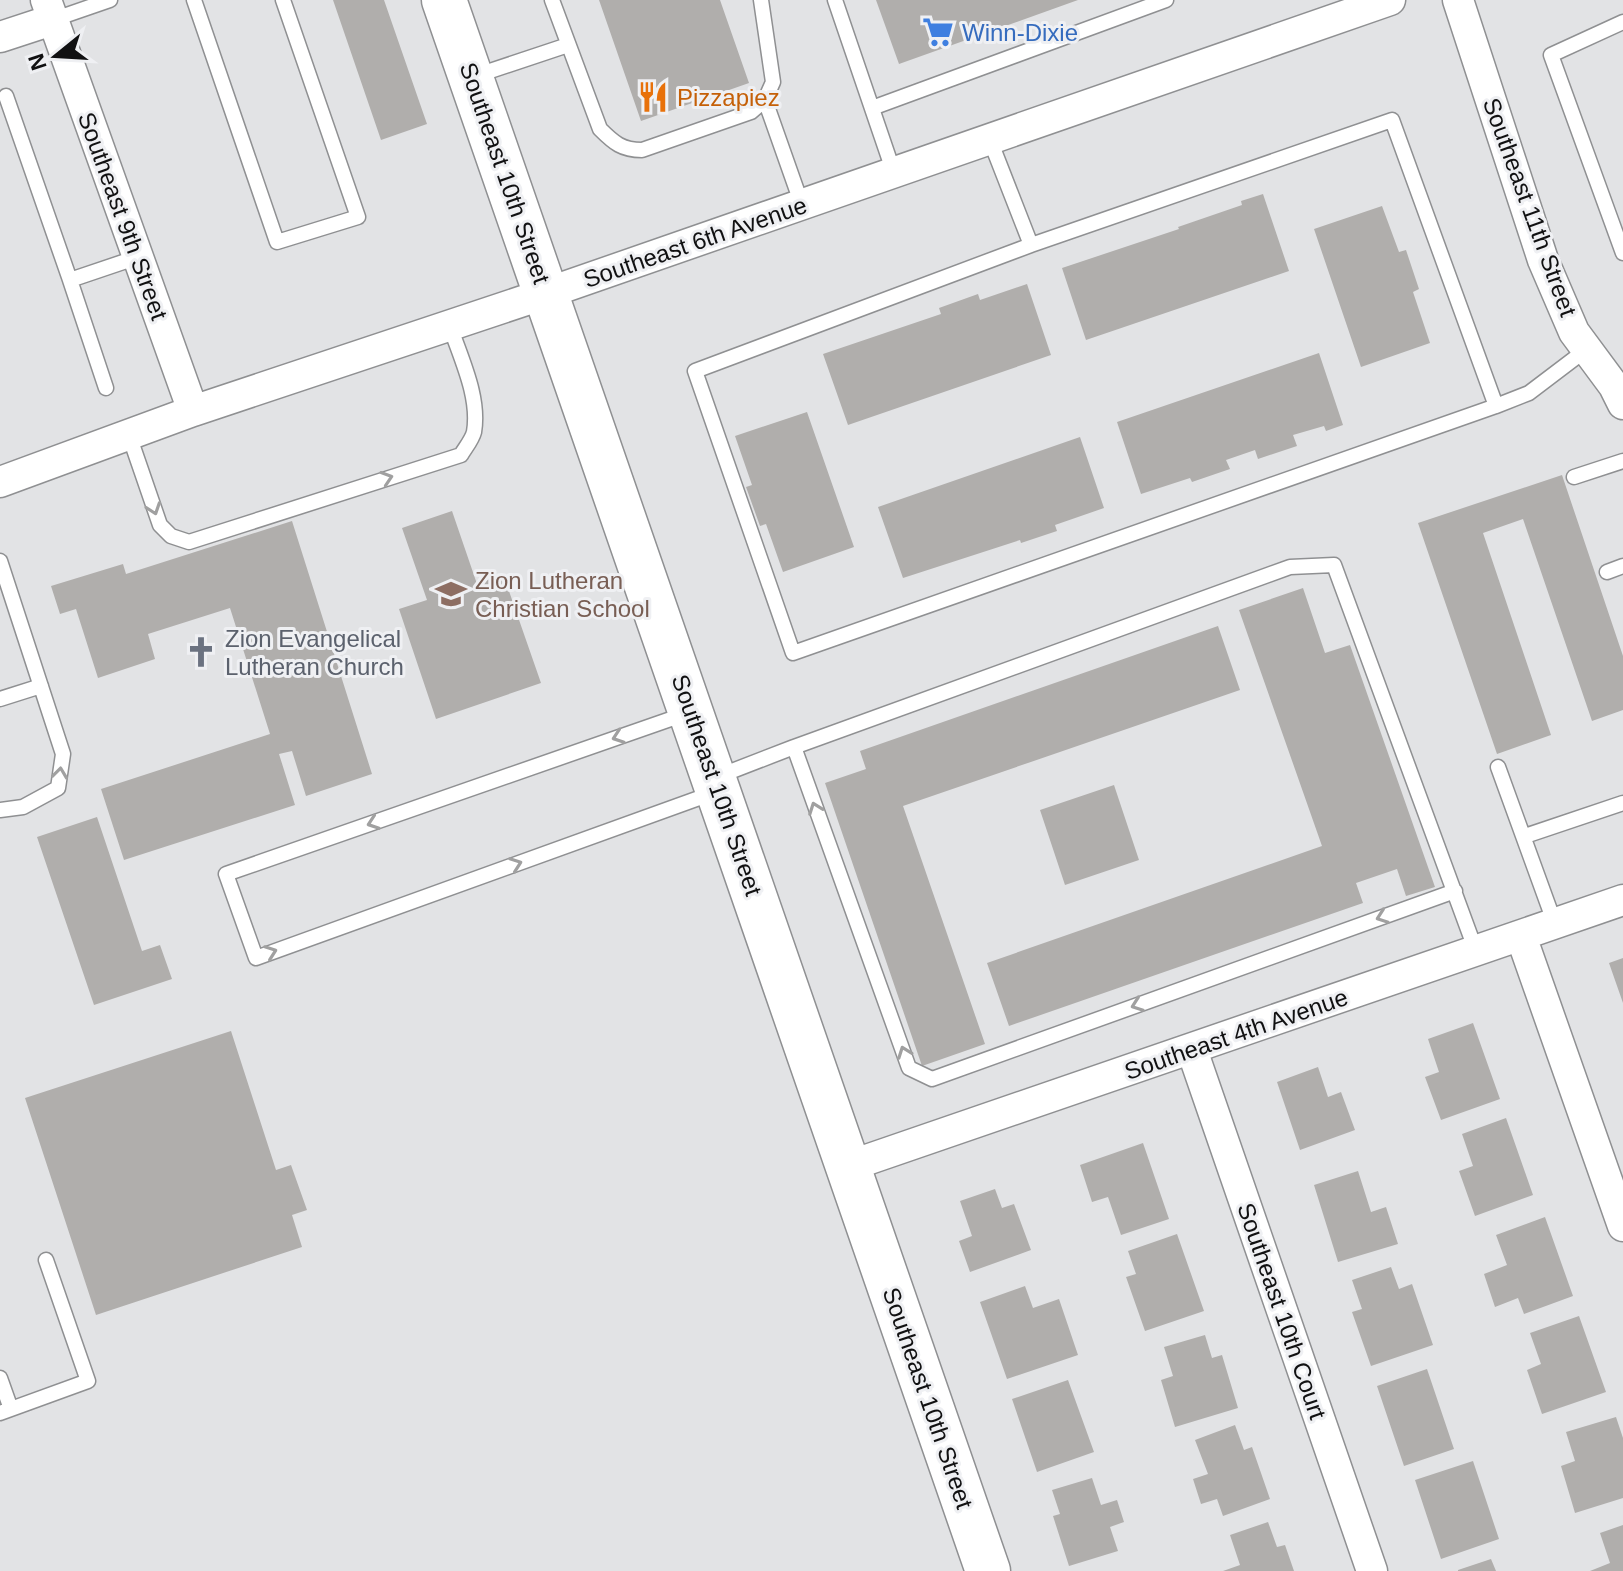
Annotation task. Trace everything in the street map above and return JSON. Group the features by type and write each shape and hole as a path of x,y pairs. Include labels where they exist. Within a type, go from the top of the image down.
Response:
{"main road":[{"name":"Southeast 10th Street","path":"444,0 988,1571"}],"street":[{"name":"Southeast 6th Avenue","path":"0,482 193,411 547,293 1390,0"},
{"name":"Southeast 11th Street","path":"1458,0 1543,260 1574,332 1614,386 1623,404"},
{"path":"0,37 49,10"},
{"name":"Southeast 9th Street","path":"49,10 193,411"},
{"name":"Southeast 4th Avenue","path":"849,1166 1623,900"},
{"path":"1521,936 1623,1226"},
{"name":"Southeast 10th Court","path":"1192,1050 1372,1571"}],"lane":[{"path":"49,10 110,0"},
{"path":"194,0 277,242 358,217 283,0"},
{"path":"552,0 600,129 613,143 627,150 642,150 751,112 765,100 773,82 761,0"},
{"path":"835,0 894,173"},
{"path":"872,108 1166,0"},
{"path":"1623,22 1551,55 1623,253"},
{"path":"471,77 568,45"},
{"path":"6,96 106,388"},
{"path":"765,100 802,205"},
{"path":"1496,406 1392,120 1031,245 695,371 793,653 1496,406 1529,393 1587,349"},
{"path":"990,140 1031,245"},
{"path":"70,280 138,257"},
{"path":"129,435 160,525 171,536 189,542 461,455 474,435 474,415 470,385 450,326"},
{"path":"1574,477 1623,461"},
{"path":"0,561 4,587 63,754 58,788 23,807 0,810"},
{"path":"692,711 226,874 256,958 716,784 794,747 1290,567 1334,565 1476,951"},
{"path":"1607,572 1623,566"},
{"path":"0,699 41,686"},
{"path":"794,747 909,1068 932,1079 1455,891"},
{"path":"1498,767 1555,924"},
{"path":"1525,836 1623,803"},
{"path":"0,1378 5,1411 88,1381 46,1260"}],"building":[{"path":"333,0 384,0 427,124 381,140"},
{"path":"599,0 720,0 749,83 641,121"},
{"name":"Winn-Dixie","path":"876,0 1078,0 899,64"},
{"path":"1263,194 1289,271 1086,340 1062,268 1179,229"},
{"path":"1382,206 1399,252 1406,250 1419,289 1413,292 1430,343 1361,367 1314,229"},
{"path":"1027,284 1051,355 848,425 823,354 941,314 939,308 978,294 980,300"},
{"path":"1319,353 1343,425 1326,431 1324,426 1293,435 1297,446 1258,459 1255,450 1226,460 1230,469 1141,494 1117,422"},
{"path":"807,412 854,547 783,572 766,524 760,526 746,487 752,485 735,436"},
{"path":"1080,437 1104,508 1055,525 1057,531 903,578 878,507"},
{"path":"1562,475 1623,656 1623,710 1592,721 1523,519 1483,533 1551,735 1497,754 1418,523"},
{"path":"452,511 477,584 503,574 541,683 436,719 399,609 427,600 402,528"},
{"path":"292,521 372,774 306,796 292,751 279,754 295,805 124,860 101,789 270,734 230,608 148,634 155,659 98,678 76,609 60,614 51,586 123,564 126,574"},
{"path":"1303,588 1325,653 1350,645 1435,887 1406,896 1397,869 1356,883 1363,903 1009,1026 987,963 1322,846 1239,610"},
{"path":"1218,626 1240,690 903,806 985,1044 922,1066 825,783 866,769 860,751"},
{"path":"1114,785 1139,860 1065,885 1040,810"},
{"path":"97,817 142,951 160,945 172,979 94,1005 37,837"},
{"path":"1623,958 1623,1003 1609,963"},
{"path":"1473,1023 1500,1099 1441,1120 1425,1077 1439,1072 1428,1039"},
{"path":"231,1031 276,1170 291,1165 307,1210 292,1215 302,1247 96,1315 25,1098"},
{"path":"1318,1067 1328,1097 1341,1092 1355,1130 1300,1150 1277,1082"},
{"path":"1506,1118 1533,1195 1475,1216 1459,1171 1473,1166 1462,1134"},
{"path":"1143,1143 1169,1219 1121,1235 1108,1197 1092,1202 1080,1165"},
{"path":"1358,1171 1371,1212 1386,1207 1398,1244 1338,1262 1314,1185"},
{"path":"995,1189 1002,1208 1014,1204 1031,1250 970,1272 959,1241 972,1236 960,1201"},
{"path":"1545,1217 1573,1296 1524,1314 1518,1298 1495,1307 1484,1274 1507,1265 1496,1235"},
{"path":"1177,1234 1204,1311 1145,1331 1126,1277 1136,1274 1128,1251"},
{"path":"1391,1267 1399,1289 1412,1284 1433,1345 1371,1366 1352,1312 1362,1309 1352,1280"},
{"path":"1025,1286 1033,1308 1059,1299 1078,1355 1007,1379 980,1302"},
{"path":"1579,1316 1606,1392 1542,1414 1527,1370 1541,1364 1530,1333"},
{"path":"1205,1335 1212,1358 1222,1355 1238,1408 1175,1427 1161,1380 1173,1376 1164,1347"},
{"path":"1427,1369 1454,1449 1404,1466 1377,1386"},
{"path":"1068,1380 1094,1452 1037,1472 1012,1399"},
{"path":"1616,1417 1623,1438 1623,1498 1575,1513 1561,1466 1575,1461 1566,1432"},
{"path":"1235,1425 1244,1450 1252,1447 1270,1499 1223,1516 1217,1499 1201,1504 1193,1479 1208,1474 1195,1440"},
{"path":"1473,1461 1499,1539 1441,1559 1415,1480"},
{"path":"1092,1478 1101,1505 1117,1500 1124,1522 1110,1527 1118,1551 1069,1566 1053,1516 1060,1514 1052,1490"},
{"path":"1268,1522 1277,1547 1285,1545 1294,1571 1223,1571 1240,1565 1230,1535"},
{"path":"1623,1525 1623,1571 1590,1571 1610,1563 1600,1533"},
{"path":"1491,1559 1496,1571 1458,1571 1458,1570"}],"place":[{"name":"Winn-Dixie","path":"938,32"},
{"name":"Pizzapiez","path":"653,97"},
{"name":"Zion Lutheran Christian School","path":"451,594"},
{"name":"Zion Evangelical Lutheran Church","path":"201,652"}]}
